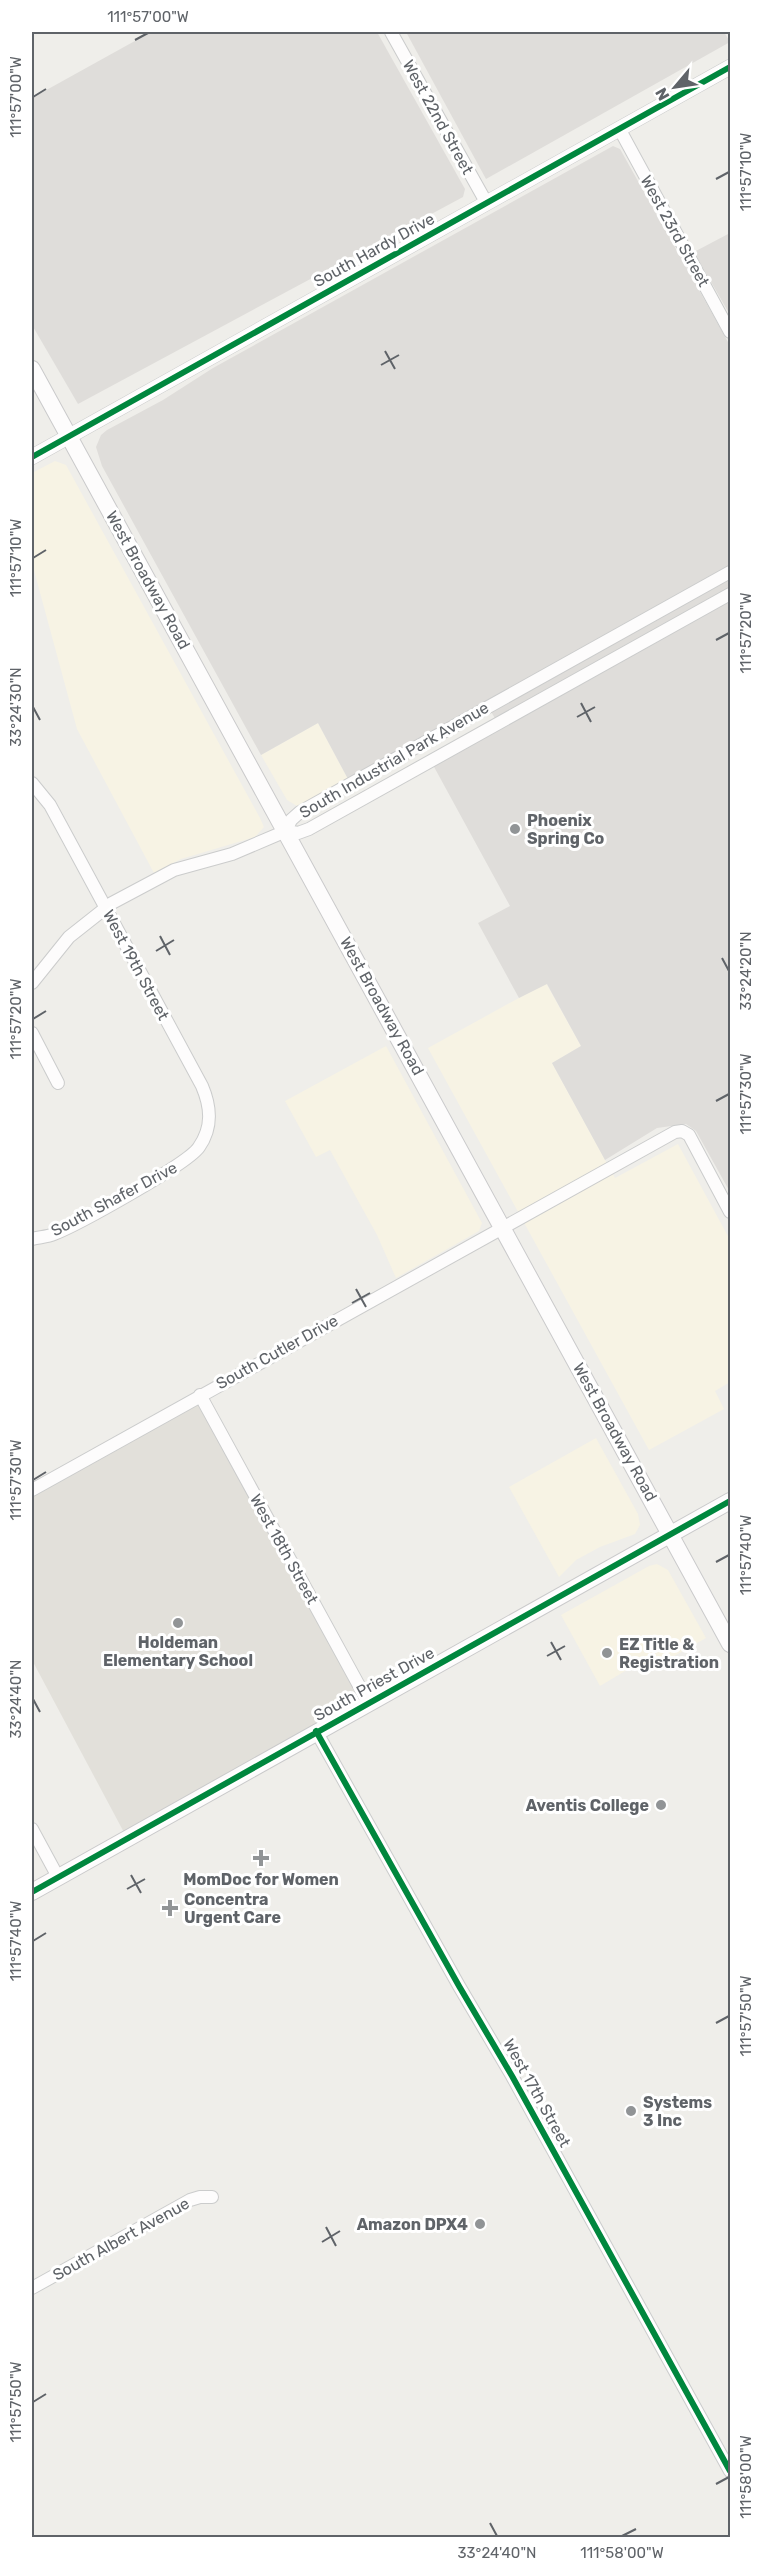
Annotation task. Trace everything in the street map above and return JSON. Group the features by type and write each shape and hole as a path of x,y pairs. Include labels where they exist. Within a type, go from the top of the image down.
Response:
{"main road":[{"name":"West Broadway Road","path":"32,369 730,1644"},
{"name":"South Priest Drive","path":"32,1892 730,1501"}],"street":[{"name":"West 22nd Street","path":"391,32 486,202"},
{"name":"South Hardy Drive","path":"32,457 730,67"},
{"name":"West 23rd Street","path":"620,130 730,332"},
{"name":"South Industrial Park Avenue","path":"730,572 300,812 291,820 286,831 298,832 309,829 730,594"},
{"name":"West 19th Street","path":"32,783 50,805 202,1086 210,1109 214,1132 195,1153"},
{"path":"32,982 63,943 105,908 174,870 232,854 286,831"},
{"path":"32,1033 58,1083"},
{"name":"South Cutler Drive","path":"32,1490 502,1226 675,1132 682,1131 689,1135 730,1212"},
{"name":"South Shafer Drive","path":"32,1239 62,1230 182,1163 195,1153"},
{"name":"West 18th Street","path":"200,1395 368,1702"},
{"name":"West 17th Street","path":"316,1731 512,2076 730,2471"},
{"path":"32,1829 58,1877"},
{"name":"South Albert Avenue","path":"32,2288 190,2200 212,2197"}],"shaded area":[{"path":"151,32 377,32 465,189 463,197 78,404 32,325 32,98"},
{"path":"406,32 724,32 730,42 486,179"},
{"path":"613,146 620,149 728,342 730,341 730,1192 696,1131 686,1124 657,1128 605,1160 552,1063 581,1046 547,984 519,998 478,923 510,906 433,765 500,727 486,703 348,779 318,723 261,755 102,466 96,447 101,435 107,430 163,400 213,368"},
{"path":"730,233 730,315 694,252"},
{"path":"55,461 66,465 260,818 264,827 255,837 181,859 154,873 77,729 32,563 32,473"},
{"path":"318,723 348,779 297,806 287,800 261,755"},
{"path":"546,983 581,1046 552,1063 615,1178 678,1144 730,1240 730,1382 715,1391 724,1409 649,1450 428,1048"},
{"path":"386,1046 482,1223 479,1231 396,1278 377,1235 330,1150 316,1157 285,1101"},
{"name":"Holdeman Elementary School","path":"200,1395 368,1702 127,1838 32,1660 32,1490"},
{"path":"596,1438 638,1514 640,1525 635,1534 600,1547 576,1560 559,1577 509,1487"},
{"path":"657,1564 668,1570 706,1638 648,1671 642,1661 600,1686 561,1615 649,1566"}],"cycle path":[{"path":"32,457 730,67"},
{"path":"32,1892 730,1501"},
{"path":"316,1731 512,2076 730,2471"}],"place":[{"name":"Phoenix Spring Co","path":"515,829"},
{"name":"Holdeman Elementary School","path":"178,1623"},
{"name":"EZ Title & Registration","path":"607,1653"},
{"name":"Aventis College","path":"661,1805"},
{"name":"MomDoc for Women","path":"261,1858"},
{"name":"Concentra Urgent Care","path":"170,1908"},
{"name":"Systems 3 Inc","path":"631,2111"},
{"name":"Amazon DPX4","path":"480,2224"}]}
